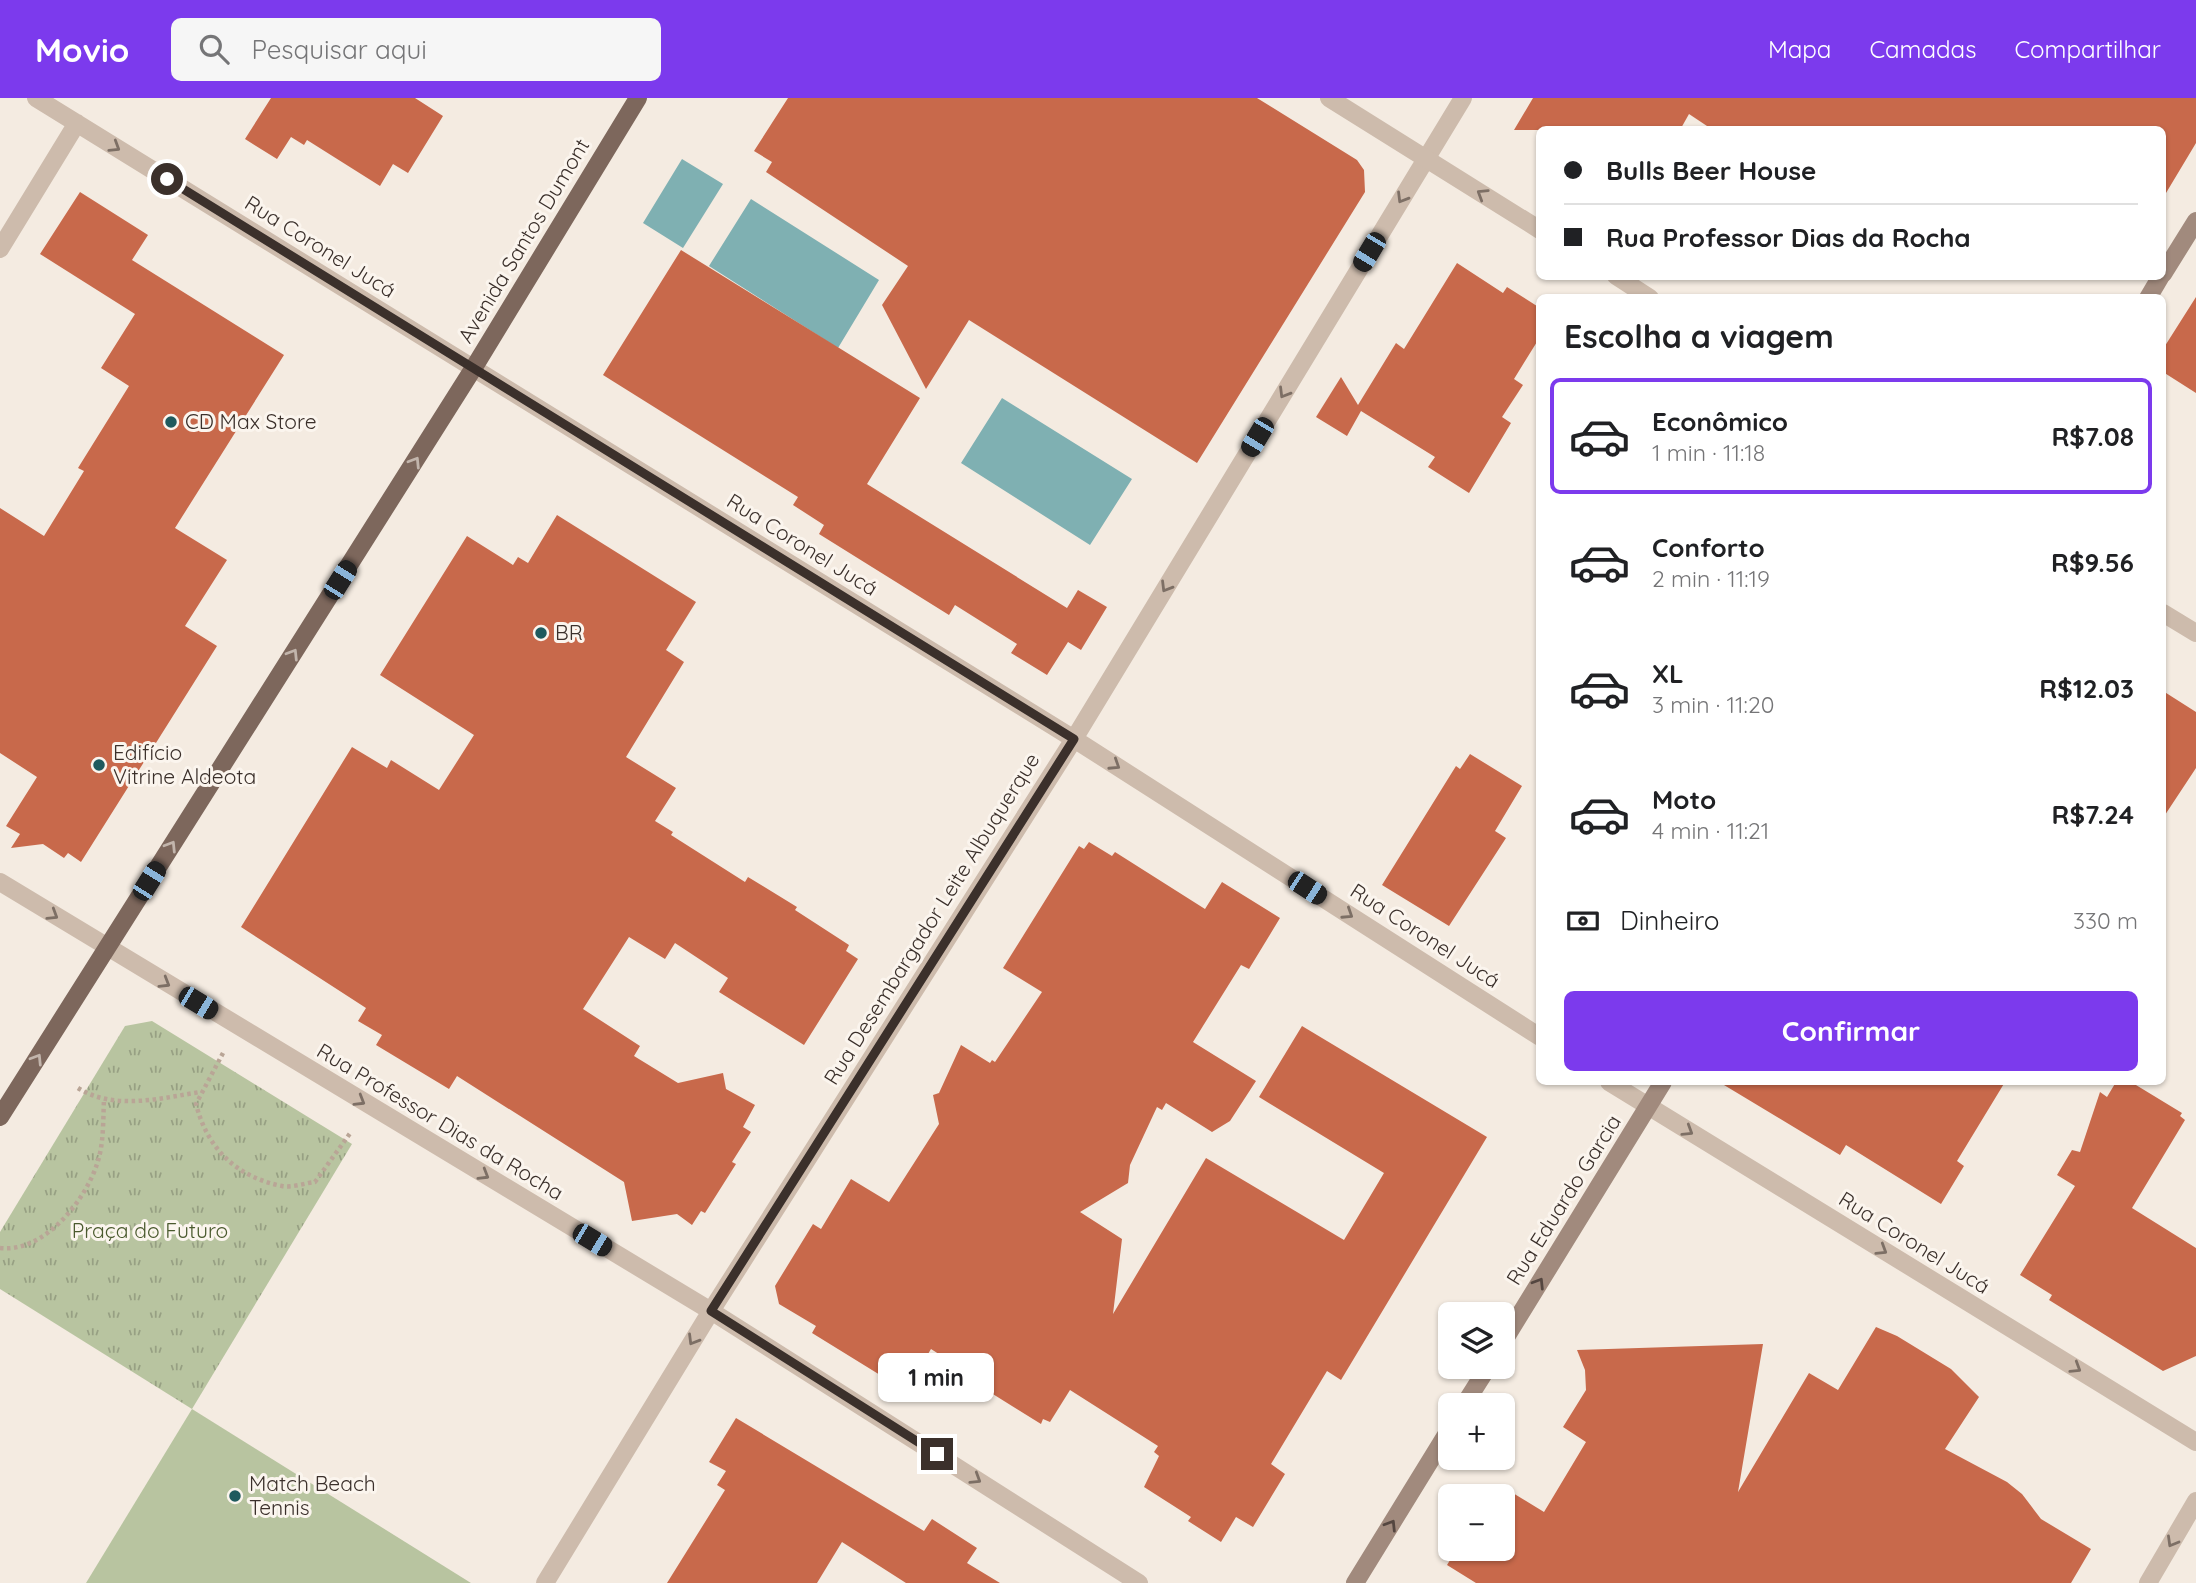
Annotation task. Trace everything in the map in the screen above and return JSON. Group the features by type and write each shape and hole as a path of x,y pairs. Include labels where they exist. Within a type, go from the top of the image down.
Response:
{"main road":[{"name":"Avenida Santos Dumont","path":"0,1116 473,369 638,98"},
{"path":"2166,269 2196,220"},
{"name":"Rua Eduardo Garcia","path":"1515,1322 1661,1085"},
{"path":"1355,1583 1438,1448"}],"street":[{"name":"Rua Coronel Jucá","path":"36,98 1074,739 1536,1034"},
{"path":"1329,98 1536,228"},
{"name":"Rua Desembargador Leite Albuquerque","path":"545,1583 711,1311 1074,739 1463,98"},
{"path":"0,249 77,123"},
{"path":"1622,280 1644,294"},
{"path":"2166,615 2196,633"},
{"name":"Rua Professor Dias da Rocha","path":"0,882 711,1311 1139,1583"},
{"name":"Rua Coronel Jucá","path":"1614,1085 2196,1442"},
{"path":"2148,1583 2196,1501"}],"path":[{"path":"223,1053 196,1104 201,1122 215,1148 244,1172 284,1186 315,1182 351,1132"},
{"path":"78,1088 104,1099 161,1098 201,1092"},
{"path":"0,1248 39,1238 66,1216 85,1192 98,1162 104,1099"}],"green space":[{"name":"Praça do Futuro","path":"152,1021 352,1144 192,1409 0,1289 0,1232 125,1026"},
{"name":"Match Beach Tennis","path":"192,1409 471,1583 86,1583"}],"water":[{"path":"682,159 723,184 683,248 643,223"},
{"path":"751,199 879,280 838,348 709,266"},
{"path":"1002,398 1132,479 1090,545 961,463"}],"building":[{"path":"271,98 415,98 443,116 408,173 393,164 380,186 307,140 304,145 291,137 277,159 245,139"},
{"path":"788,98 1257,98 1357,160 1364,170 1365,192 1197,463 969,320 926,389 882,305 908,266 766,172 772,162 754,151"},
{"path":"1533,98 2196,98 2196,143 2166,193 2166,126 1707,126 1689,114 1682,126 1536,126 1536,130 1514,130"},
{"path":"80,192 148,235 132,260 284,355 175,528 227,560 185,626 217,646 81,862 68,853 64,858 43,844 11,848 20,834 6,826 37,777 0,753 0,508 44,536 84,471 78,468 129,386 101,368 135,314 40,254"},
{"path":"681,250 920,398 867,484 1067,608 1078,590 1107,607 1081,650 1068,642 1047,675 1011,653 1017,644 955,605 949,615 819,534 824,525 793,505 798,497 603,375"},
{"path":"1457,263 1503,293 1507,287 1536,305 1536,343 1514,379 1523,385 1502,417 1511,423 1469,493 1428,467 1435,457 1361,411 1347,436 1316,417 1341,377 1358,405 1396,343 1404,349"},
{"path":"2196,297 2196,393 2166,374 2166,344"},
{"path":"557,515 696,602 666,650 684,662 626,757 676,788 655,821 673,832 671,835 745,882 748,877 797,907 795,910 849,945 846,951 858,959 804,1045 719,992 728,978 675,943 665,959 629,937 583,1009 640,1046 634,1056 678,1083 723,1073 726,1089 755,1105 743,1127 751,1132 732,1162 736,1164 705,1213 701,1211 692,1225 677,1214 632,1221 624,1182 457,1076 449,1089 376,1045 382,1035 358,1021 366,1008 241,927 352,747 387,768 391,760 439,790 474,735 380,675 467,536 513,565 518,557 528,563"},
{"path":"2166,693 2196,712 2196,768 2166,813"},
{"path":"1470,754 1522,786 1495,831 1506,838 1449,926 1382,885 1456,766 1460,769"},
{"path":"1089,842 1112,856 1115,852 1205,909 1222,882 1280,918 1249,969 1241,965 1193,1042 1256,1081 1230,1121 1212,1132 1166,1103 1162,1110 1157,1107 1130,1165 1128,1183 1080,1212 1122,1239 1113,1314 1206,1158 1344,1240 1384,1173 1259,1097 1302,1026 1487,1137 1341,1380 1327,1371 1271,1464 1285,1474 1253,1527 1236,1517 1221,1542 1188,1521 1191,1517 1144,1487 1159,1456 1154,1452 1158,1446 1070,1390 1050,1422 1043,1419 1041,1424 988,1391 990,1387 931,1349 906,1391 812,1333 816,1326 779,1304 775,1286 813,1224 821,1229 851,1179 889,1202 939,1124 933,1095 939,1093 961,1045 990,1063 992,1060 995,1062 1042,992 1003,968 1079,846 1084,849"},
{"path":"1724,1085 2003,1085 1957,1161 1964,1166 1941,1204 1846,1145 1840,1155"},
{"path":"2114,1085 2136,1085 2182,1113 2180,1116 2185,1120 2132,1208 2196,1248 2196,1356 2163,1371 2049,1300 2052,1295 2020,1275 2075,1186 2057,1175 2072,1150 2080,1152 2100,1092 2107,1097"},
{"path":"1876,1327 1897,1336 1951,1369 1979,1397 1945,1449 2007,1482 2022,1494 2041,1519 2091,1549 2071,1583 1476,1583 1447,1565 1450,1561 1515,1561 1515,1494 1544,1512 1586,1442 1563,1427 1586,1390 1585,1370 1577,1350 1763,1344 1738,1492 1809,1373 1838,1390"},
{"path":"736,1418 924,1531 932,1519 977,1548 967,1563 1000,1583 906,1583 842,1542 817,1583 667,1583 725,1490 717,1485 726,1471 709,1462"}],"place":[{"name":"CD Max Store","path":"171,422"},
{"name":"BR","path":"541,633"},
{"name":"Edifício Vitrine Aldeota","path":"99,765"},
{"name":"Match Beach Tennis","path":"235,1496"}],"route":[{"path":"167,179 1074,739 711,1311 937,1454"}]}
